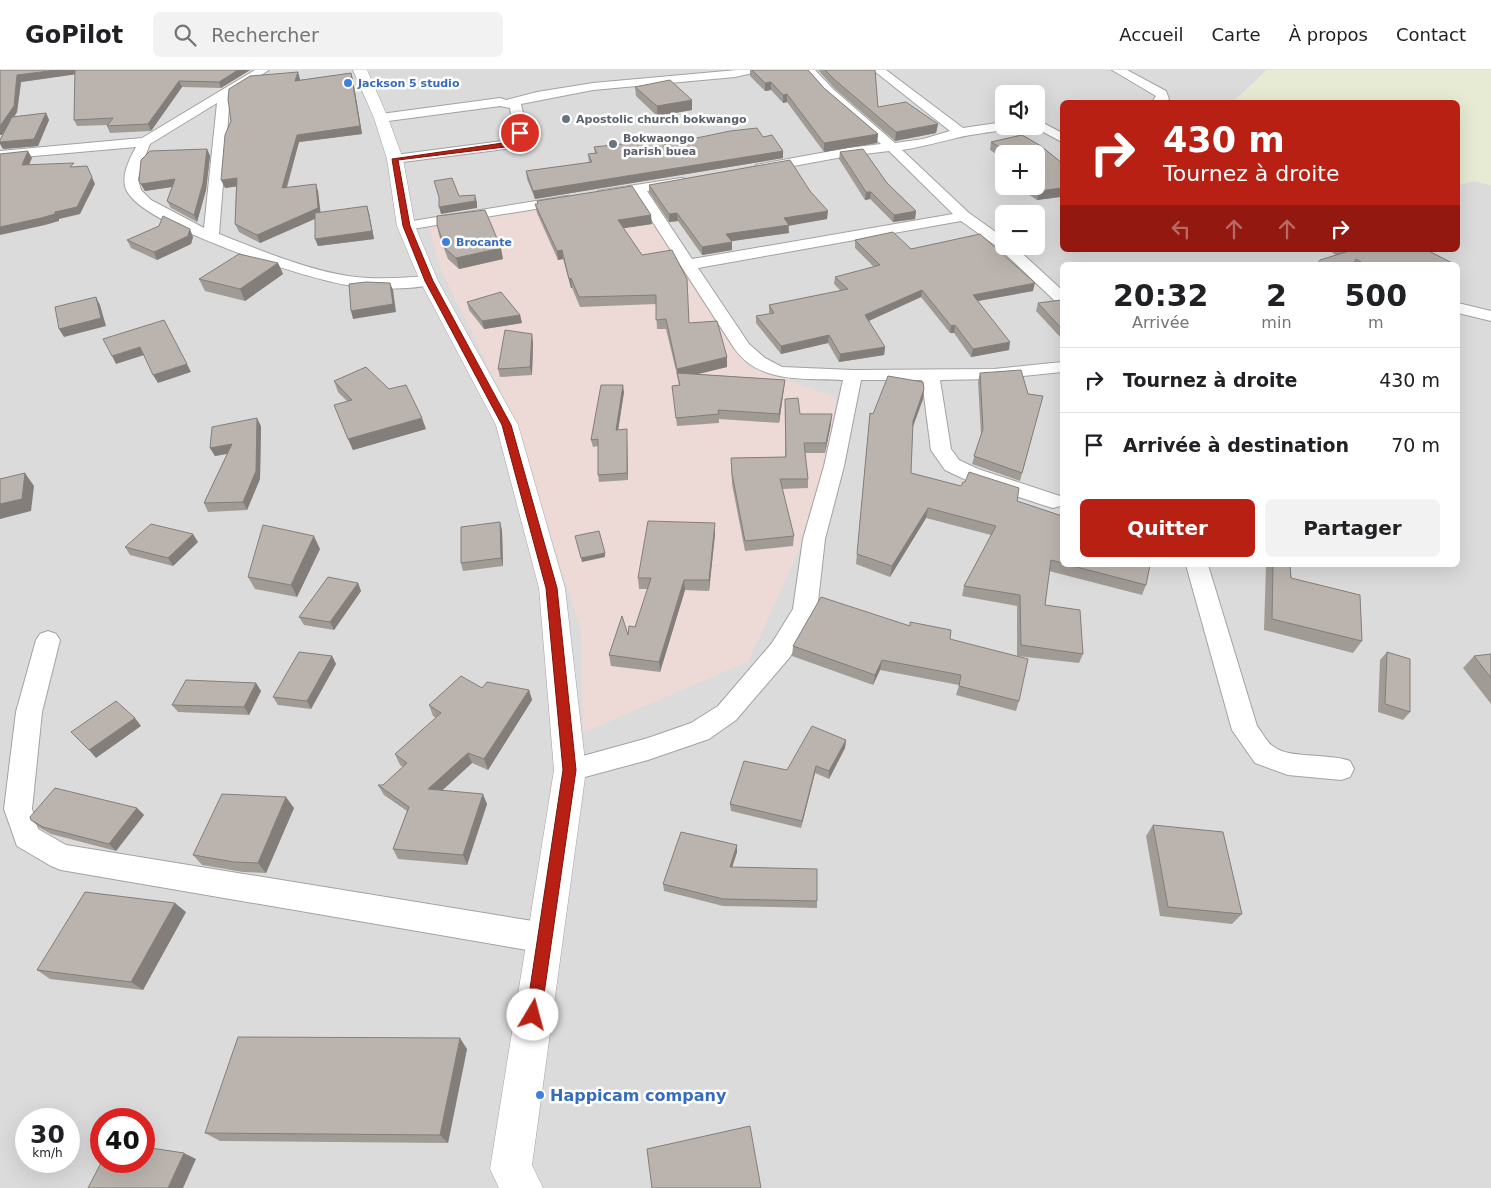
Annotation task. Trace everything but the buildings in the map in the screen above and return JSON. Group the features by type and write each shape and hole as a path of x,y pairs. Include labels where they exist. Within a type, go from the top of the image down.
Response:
{"street":[{"path":"0,155 145,142 263,70"},
{"path":"360,70 381,118 395,159 406,226 429,281 507,425 552,588 570,770 512,1182"},
{"path":"509,103 531,97 582,89 735,74 752,70"},
{"path":"808,70 829,92 892,147 964,216 995,239"},
{"path":"879,70 960,132"},
{"path":"1118,70 1162,94 1163,100"},
{"path":"211,237 224,94"},
{"path":"381,118 500,102 516,106 520,133 514,140 505,145 395,159"},
{"path":"1045,122 1060,121"},
{"path":"746,171 848,152 924,143 960,132 995,127"},
{"path":"1045,128 1060,137"},
{"path":"145,142 130,175 134,193 155,210 211,237 315,274 348,281 403,283 429,281"},
{"path":"406,226 697,179"},
{"path":"638,189 687,266 743,348 759,362 778,372 853,375 994,374 1060,367"},
{"path":"687,266 964,216"},
{"path":"1014,255 1060,296"},
{"path":"1460,308 1491,316"},
{"path":"570,770 648,749 700,731 727,713 780,650 805,610 814,539 834,466 853,375"},
{"path":"930,375 941,450 952,465 971,474 1053,501"},
{"path":"1198,567 1245,730 1264,755 1288,764 1341,769"},
{"path":"48,640 29,712 18,809 27,837 61,857 545,938"}],"shaded area":[{"path":"0,70 1267,70 1235,100 1060,100 1060,252 1460,252 1460,185 1475,181 1491,185 1491,1188 0,1188"},
{"path":"636,194 709,311 749,367 836,397 837,449 803,541 749,661 583,733 581,631 513,416 442,272 428,226"}],"green space":[{"path":"1267,70 1491,70 1491,185 1475,181 1460,185 1460,100 1235,100"}],"place":[{"name":"Jackson 5 studio","path":"348,83"},
{"name":"Apostolic church bokwango","path":"566,119"},
{"name":"Bokwaongo parish buea","path":"613,144"},
{"name":"Brocante","path":"446,242"},
{"name":"Happicam company","path":"540,1095"}],"route":[{"path":"520,133 514,140 505,145 395,159 406,226 429,281 507,425 552,588 570,770 533,1015"}]}
